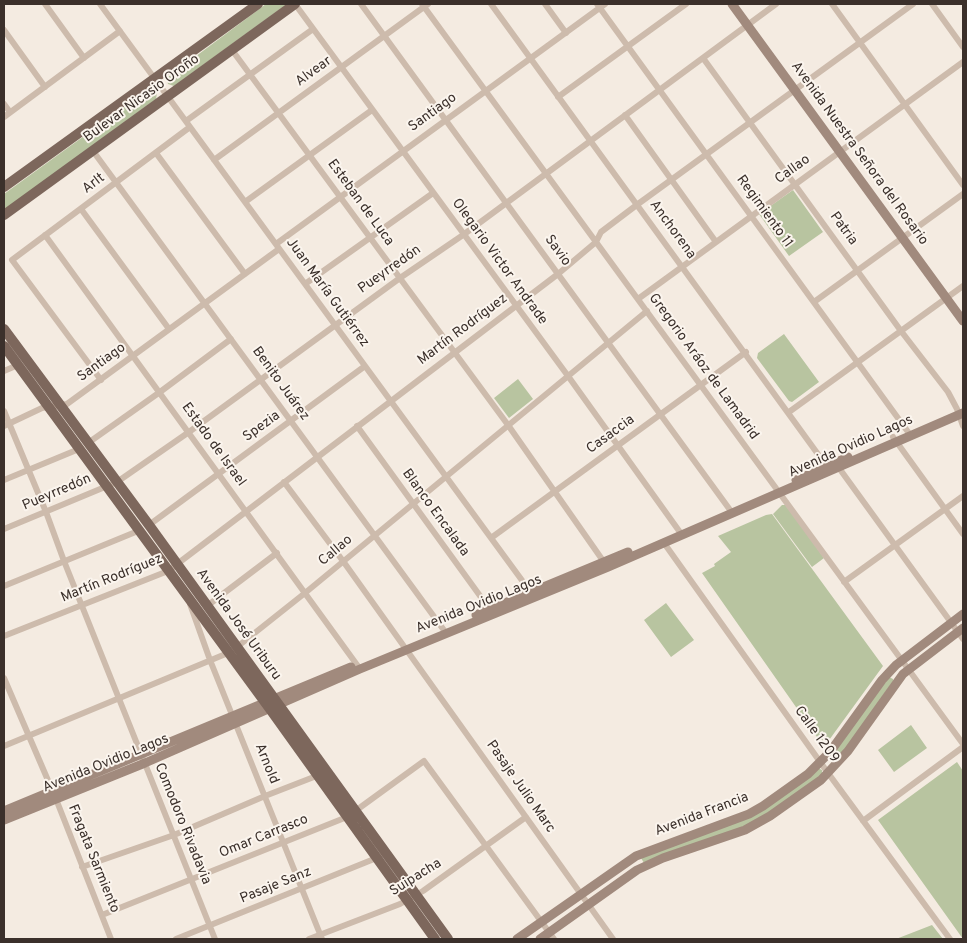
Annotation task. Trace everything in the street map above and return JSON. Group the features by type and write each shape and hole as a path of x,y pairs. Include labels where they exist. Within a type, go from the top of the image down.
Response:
{"main road":[{"name":"Bulevar Nicasio Oroño","path":"4,187 258,4"},
{"name":"Bulevar Nicasio Oroño","path":"4,215 295,4"},
{"name":"Avenida José Uriburu","path":"4,329 149,525 206,606 232,650"},
{"name":"Avenida José Uriburu","path":"4,346 188,598 232,650 272,704 411,898 435,939"},
{"name":"Avenida José Uriburu","path":"411,898 448,939"}],"street":[{"path":"46,4 84,58"},
{"name":"Juan María Gutiérrez","path":"100,4 532,595"},
{"name":"Olegario Victor Andrade","path":"295,4 681,533"},
{"name":"Savio","path":"361,4 731,511"},
{"name":"Anchorena","path":"491,4 789,412 962,633"},
{"path":"544,4 566,33"},
{"path":"558,97 686,4"},
{"name":"Avenida Nuestra Señora del Rosario","path":"732,4 963,321"},
{"name":"Pueyrredón","path":"4,529 117,482 261,380 335,324 463,235 776,4"},
{"path":"832,4 963,185"},
{"name":"Martín Rodríguez","path":"4,636 168,571 558,274 596,242 601,232 794,89 913,4"},
{"path":"932,4 963,47"},
{"name":"Alvear","path":"214,160 342,68 425,5"},
{"name":"Gregorio Aráoz de Lamadrid","path":"425,5 963,746"},
{"name":"Santiago","path":"6,425 42,408 67,404 101,380 245,274 340,197 402,150 566,33 601,5"},
{"name":"Regimiento 11","path":"601,5 628,46 909,433"},
{"path":"186,121 312,29"},
{"path":"4,30 45,87"},
{"path":"4,117 120,31"},
{"name":"Esteban de Luca","path":"232,50 508,425 606,564"},
{"name":"Patria","path":"703,58 901,331 948,392 961,411 963,426"},
{"name":"Callao","path":"638,299 963,62"},
{"path":"4,104 10,112"},
{"path":"245,202 372,110"},
{"path":"625,115 716,242"},
{"name":"Arlt","path":"101,380 12,260 190,128"},
{"name":"Benito Juárez","path":"93,151 445,631"},
{"path":"156,153 245,274"},
{"path":"305,284 433,193"},
{"path":"814,302 963,194"},
{"path":"81,209 169,329"},
{"name":"Estado de Israel","path":"45,236 359,667"},
{"path":"789,412 963,286"},
{"name":"Callao","path":"4,746 232,650 414,504 647,311"},
{"path":"88,443 231,340"},
{"name":"Casaccia","path":"491,538 746,352"},
{"path":"4,370 18,365"},
{"name":"Spezia","path":"149,525 365,366"},
{"name":"Comodoro Rivadavia","path":"4,411 6,425 29,470 215,939"},
{"name":"Avenida Ovidio Lagos","path":"4,820 54,795 681,533 832,469 961,411"},
{"name":"Blanco Encalada","path":"357,426 491,612"},
{"path":"895,440 963,534"},
{"path":"4,480 79,449"},
{"name":"Pasaje Julio Marc","path":"284,482 405,647 613,939"},
{"path":"844,582 963,496"},
{"path":"4,586 138,531"},
{"name":"Avenida Ovidio Lagos","path":"606,564 664,543 681,533"},
{"name":"Calle 1209","path":"664,543 820,763 950,939"},
{"path":"206,606 277,553"},
{"name":"Arnold","path":"188,598 210,660 321,937"},
{"name":"Avenida Francia","path":"517,939 636,856 724,824 756,810 808,774 839,740 882,680 901,660 963,614"},
{"name":"Avenida Francia","path":"540,939 552,936 588,904 642,868 664,858 728,837 758,824 782,807 828,773 848,750 897,681 908,670 962,633"},
{"name":"Fragata Sarmiento","path":"4,678 112,939"},
{"path":"863,821 963,746"},
{"name":"Omar Carrasco","path":"102,915 351,815 424,761 486,846"},
{"path":"82,867 174,836 265,796 322,774"},
{"name":"Avenida Ovidio Lagos","path":"4,811 54,795"},
{"name":"Suipacha","path":"309,939 321,937 411,898 526,817"},
{"path":"486,846 552,936"},
{"name":"Pasaje Sanz","path":"176,939 381,856"}],"green space":[{"path":"266,4 287,4 174,86 168,84 168,77"},
{"path":"149,89 157,93 156,99 4,210 4,194"},
{"path":"793,190 823,232 789,256 759,214"},
{"path":"784,334 819,382 792,402 789,401 757,358 758,353"},
{"path":"518,379 533,399 509,418 494,398"},
{"path":"782,505 786,505 824,558 812,567 773,514"},
{"path":"772,514 883,666 824,747 702,573 715,566 714,564 731,552 718,536"},
{"path":"666,603 694,640 671,657 644,620"},
{"path":"889,677 893,681 848,746 834,760 832,759 831,757"},
{"path":"911,725 927,748 894,772 878,750"},
{"path":"957,762 963,771 963,939 878,820"},
{"path":"818,768 822,770 822,775 763,817 748,825 644,863 641,858 728,825"},
{"path":"932,925 943,939 896,939"}]}
